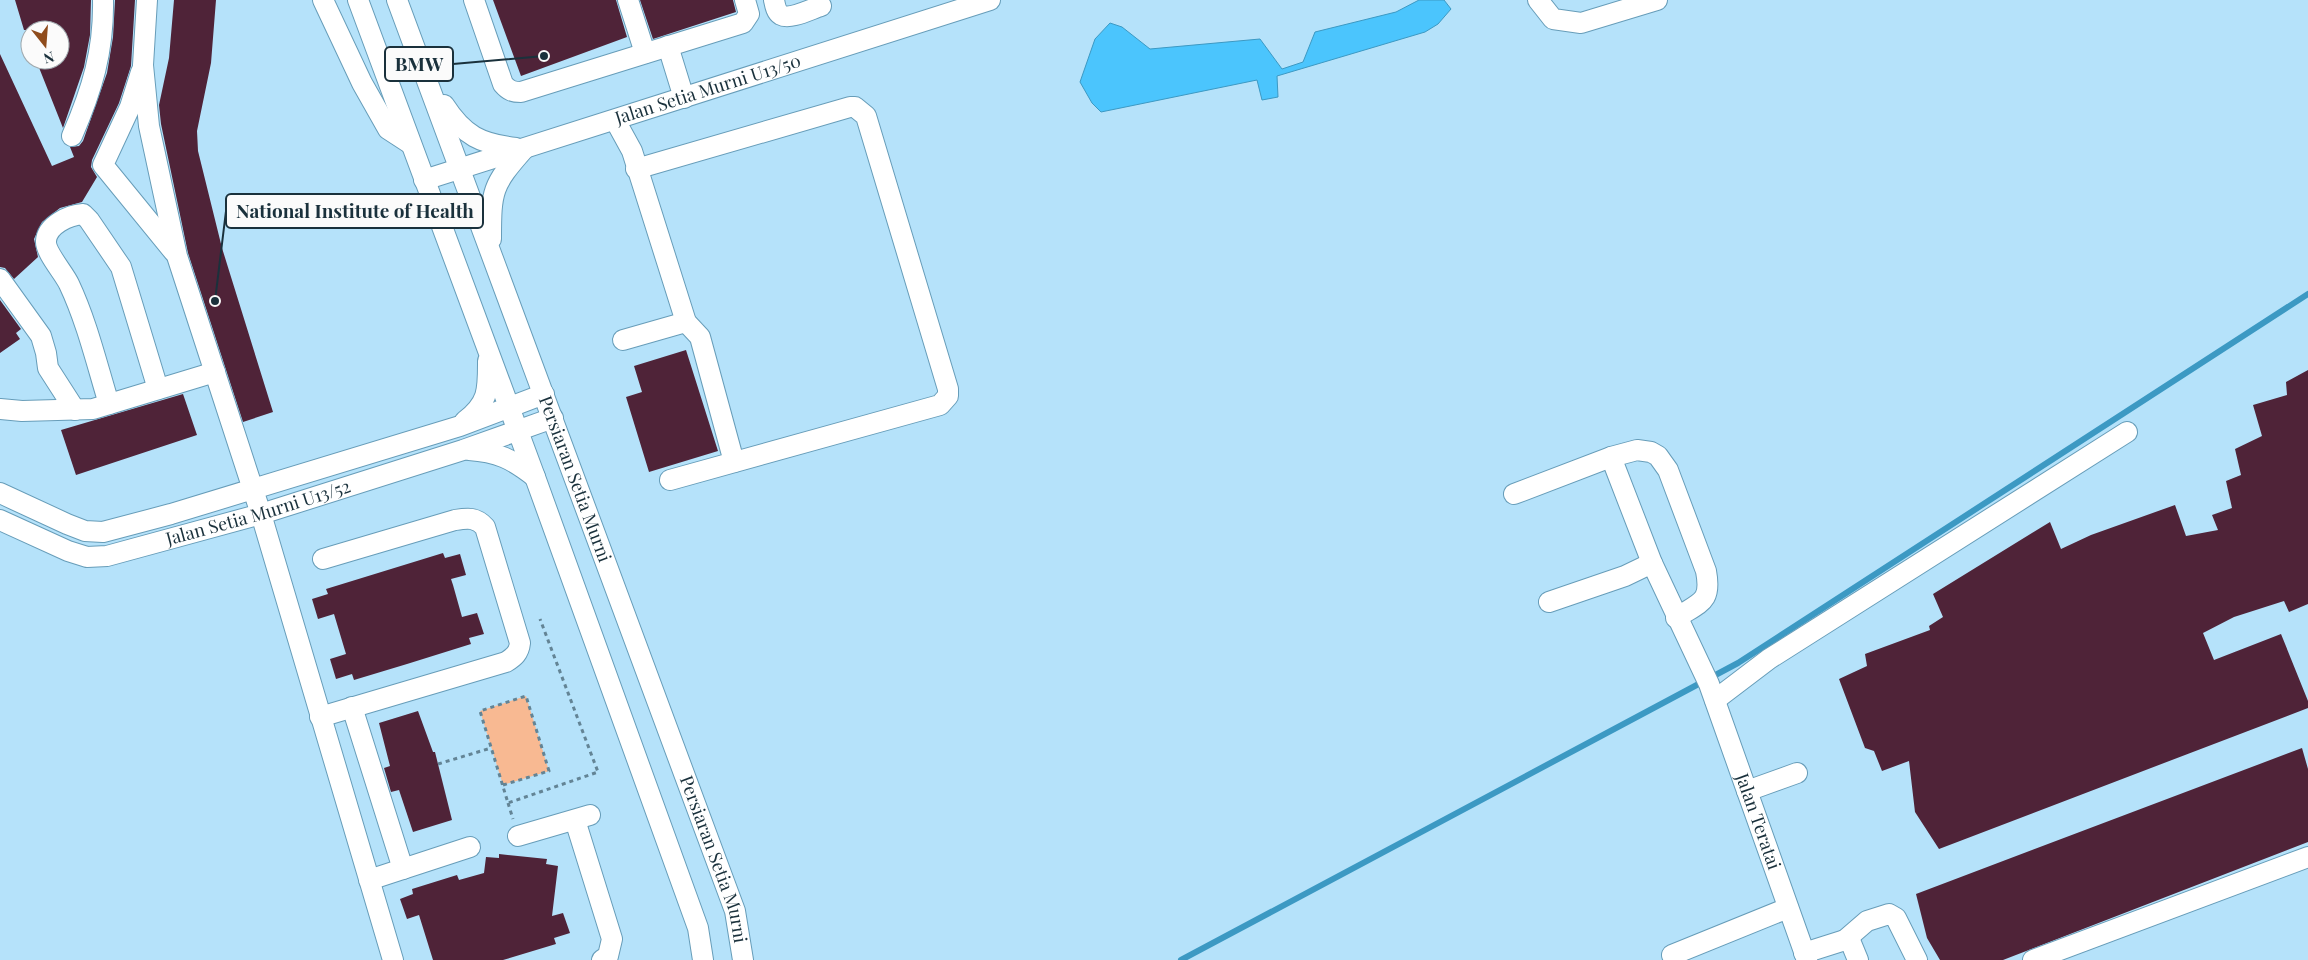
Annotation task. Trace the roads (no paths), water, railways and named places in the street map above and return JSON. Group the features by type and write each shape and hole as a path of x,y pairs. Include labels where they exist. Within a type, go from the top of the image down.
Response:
{"street":[{"path":"72,136 90,96 99,61 103,0"},
{"path":"147,0 143,65 155,159 177,256 261,514 393,960"},
{"path":"323,0 362,83 388,129 411,144"},
{"name":"Persiaran Setia Murni","path":"358,0 535,477 698,928 703,960"},
{"name":"Persiaran Setia Murni","path":"397,0 461,168 735,911 743,960"},
{"path":"474,0 503,84 508,90 514,92 521,92 743,23 749,14 745,0"},
{"path":"628,0 645,53"},
{"path":"774,0 777,12 788,16 821,6"},
{"name":"Jalan Setia Murni U13/50","path":"424,180 684,98 948,6 990,0"},
{"path":"1538,0 1553,19 1581,24 1657,0"},
{"path":"668,46 684,98"},
{"path":"143,65 130,106 103,165 177,256"},
{"path":"428,81 450,114 476,139 494,146 524,149"},
{"path":"636,169 850,107 856,107 866,116 948,389 948,396 940,405 670,480"},
{"path":"615,120 632,151 636,169 686,322 700,337 734,462"},
{"path":"492,255 491,206 495,186 504,172 524,149"},
{"path":"109,404 72,291 64,272 48,250 46,242 52,229 71,215 83,214 89,220 121,267 158,389"},
{"path":"0,279 41,336 48,368 75,410"},
{"path":"623,340 686,322"},
{"path":"460,426 477,412 485,401 488,386 488,349"},
{"path":"0,409 93,409 215,372"},
{"name":"Jalan Setia Murni U13/52","path":"0,493 85,531 103,532 460,426 544,394"},
{"name":"Jalan Setia Murni U13/52","path":"0,520 87,557 106,556 134,550 261,514 463,450 553,418"},
{"path":"1712,692 1769,659 2127,432"},
{"path":"463,450 493,452 509,458 535,477"},
{"path":"1514,494 1611,457 1638,450 1651,452 1663,463 1672,479 1706,571 1709,586 1705,600 1676,618"},
{"name":"Jalan Teratai","path":"1611,457 1652,563 1712,692 1806,956"},
{"path":"320,717 506,662 515,656 520,649 520,636 485,527 479,520 470,518 455,520 323,559"},
{"path":"1549,602 1626,576 1652,563"},
{"path":"352,708 403,869"},
{"path":"1747,791 1798,773"},
{"path":"518,836 582,818 612,939 608,956 602,960"},
{"path":"368,880 470,847"},
{"path":"2033,960 2308,857"},
{"path":"1672,955 1788,908"},
{"path":"1806,956 1845,940 1867,921 1890,914 1896,918 1917,960"},
{"path":"1845,940 1851,943 1858,960"}],"water":[{"path":"1419,0 1444,0 1451,9 1438,24 1425,32 1277,76 1278,97 1262,100 1257,80 1101,112 1092,103 1080,82 1095,39 1110,23 1122,27 1150,49 1260,39 1282,69 1303,62 1315,32 1396,12"}],"waterway":[{"path":"1181,960 1738,663 2308,294"}],"place":[{"name":"BMW","path":"544,56"},
{"name":"National Institute of Health","path":"215,301"}]}
